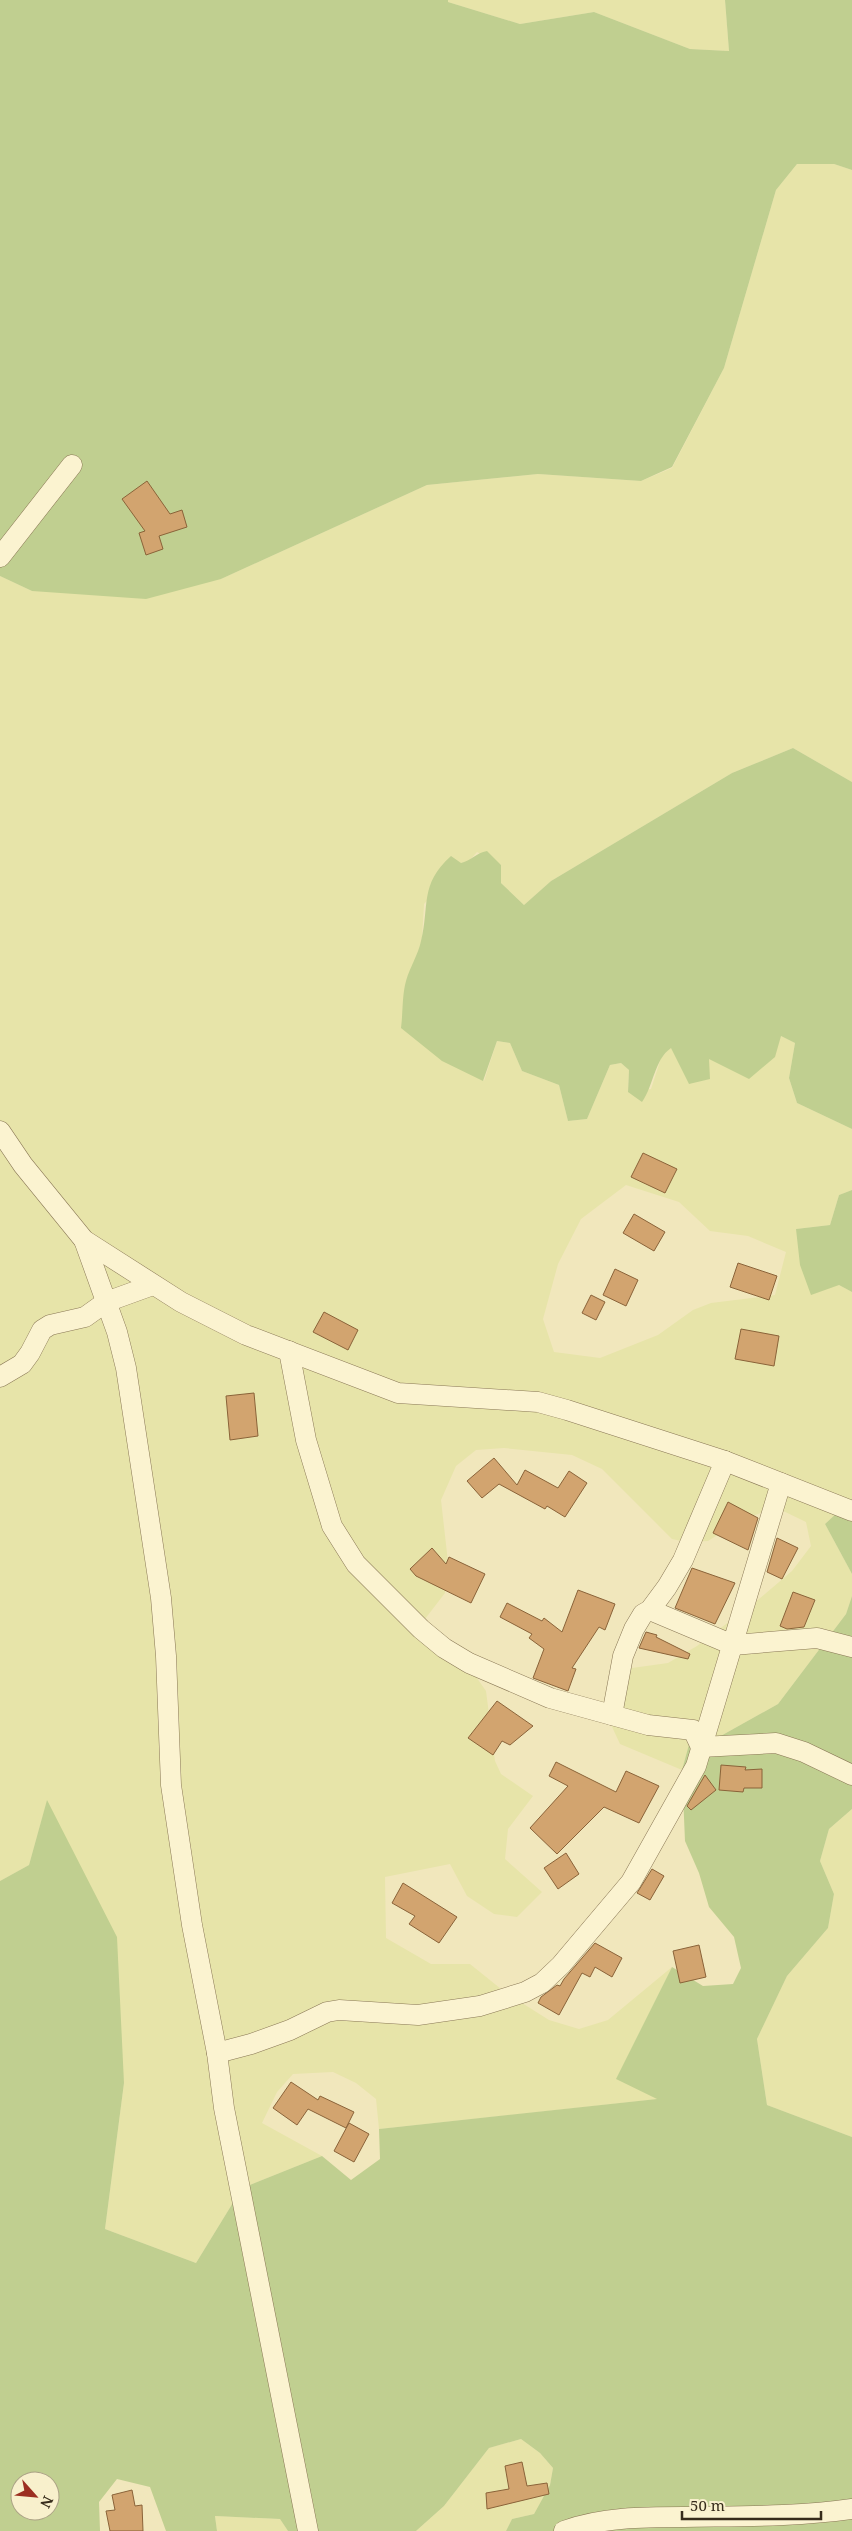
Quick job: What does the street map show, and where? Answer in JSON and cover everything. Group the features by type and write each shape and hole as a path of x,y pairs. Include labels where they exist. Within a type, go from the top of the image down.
{"street":[{"path":"0,557 72,465"},
{"path":"0,1131 24,1165 84,1240 152,1285 246,1335 398,1393 538,1402 631,1429 725,1461 852,1511"},
{"path":"84,1240 117,1332 126,1368 152,1537 166,1656 171,1785 192,1925 218,2053 224,2108 308,2531"},
{"path":"0,1377 22,1364 42,1330 50,1326 85,1317 106,1302 152,1285"},
{"path":"289,1351 306,1440 332,1526 356,1564 421,1629 444,1648 469,1663 550,1698 655,1726 694,1730 701,1747"},
{"path":"612,1715 623,1656 638,1621 643,1614 650,1610 683,1560 725,1461"},
{"path":"218,2053 290,2030 327,2012 339,2010 418,2015 480,2006 525,1992 542,1983 561,1965 631,1882 696,1766 781,1483"},
{"path":"650,1610 733,1645 817,1638 852,1647"},
{"path":"701,1747 776,1743 804,1752 852,1775"},
{"path":"564,2531 583,2524 644,2518 812,2514 852,2509"}],"shaded area":[{"path":"448,0 725,0 729,51 690,49 594,12 520,24 448,2"},
{"path":"797,164 834,164 852,170 852,782 793,748 732,773 551,881 524,905 501,883 501,865 477,852 469,861 461,863 424,904 422,938 418,956 406,982 484,1081 497,1041 510,1043 522,1071 559,1085 568,1121 587,1119 610,1065 621,1063 629,1070 628,1092 651,1089 661,1058 671,1047 708,1059 781,1036 795,1043 789,1078 797,1103 852,1129 852,1190 839,1195 830,1225 796,1229 839,1285 852,1292 852,1499 825,1524 852,1574 852,1596 846,1614 778,1704 701,1747 693,1731 682,1770 620,1744 607,1716 609,1683 632,1668 668,1663 697,1646 759,1599 792,1571 811,1546 806,1522 775,1507 738,1522 708,1541 686,1542 672,1539 602,1469 572,1455 504,1448 476,1450 456,1466 441,1500 448,1562 445,1593 425,1619 436,1643 472,1671 486,1691 495,1761 501,1774 533,1796 508,1829 505,1859 542,1892 517,1917 494,1914 467,1896 450,1864 385,1877 386,1938 431,1964 470,1964 506,1993 549,2020 579,2029 608,2020 672,1967 617,2078 658,2099 379,2129 376,2099 356,2083 333,2072 293,2074 277,2092 262,2123 322,2156 242,2188 196,2263 105,2229 124,2083 47,1801 29,1865 0,1881 0,576 32,591 221,579 427,485 538,474 641,481 672,468 724,368 776,190","holes":["626,1185 679,1202 710,1231 748,1236 786,1252 775,1295 711,1303 693,1310 658,1335 600,1358 554,1352 543,1319 558,1264 581,1219"]},
{"path":"852,1809 852,2137 767,2105 757,2039 787,1976 828,1928 834,1894 820,1861 829,1829"},
{"path":"521,2439 540,2453 553,2468 550,2485 534,2514 512,2519 506,2531 416,2531 444,2506 489,2448"},
{"path":"215,2516 280,2519 288,2531 217,2531"}],"green space":[{"path":"0,0 448,0 448,2 520,24 594,12 690,49 729,51 725,0 852,0 852,170 834,164 797,164 776,190 724,368 672,467 641,481 538,474 427,485 221,579 146,599 32,591 0,576"},
{"path":"793,748 852,782 852,1129 797,1103 789,1078 795,1043 781,1036 775,1057 749,1079 709,1059 710,1079 689,1084 671,1048 661,1059 642,1102 628,1092 629,1070 621,1063 610,1065 587,1119 568,1121 559,1085 522,1071 510,1043 497,1041 483,1081 442,1061 401,1028 405,986 421,941 427,896 434,876 451,856 461,863 487,851 501,865 501,883 524,905 551,881 732,773"},
{"path":"852,1190 852,1292 839,1285 811,1295 800,1265 796,1229 830,1225 839,1195"},
{"path":"852,1499 852,1574 825,1524"},
{"path":"852,1596 852,1809 829,1829 820,1861 834,1894 828,1928 787,1976 757,2039 767,2105 852,2137 852,2531 506,2531 512,2519 534,2514 550,2485 553,2468 540,2453 521,2439 489,2448 444,2506 416,2531 288,2531 280,2519 215,2516 217,2531 166,2531 150,2487 117,2479 99,2502 100,2531 0,2531 0,1881 29,1865 47,1800 117,1937 124,2083 105,2229 196,2263 242,2188 322,2156 351,2180 380,2159 379,2129 657,2099 616,2079 672,1967 703,1986 733,1984 741,1968 734,1937 709,1907 699,1873 685,1841 682,1770 693,1730 701,1747 778,1704 846,1614"}],"building":[{"path":"147,481 170,514 182,510 187,527 159,536 163,549 146,555 139,533 145,531 122,499"},
{"path":"643,1153 677,1169 665,1193 631,1177"},
{"path":"634,1214 665,1232 654,1251 623,1233"},
{"path":"738,1263 777,1276 769,1300 730,1287"},
{"path":"615,1269 638,1280 626,1306 603,1295"},
{"path":"591,1295 605,1302 596,1320 582,1313"},
{"path":"324,1312 358,1330 348,1350 313,1332"},
{"path":"741,1329 779,1336 774,1366 735,1359"},
{"path":"254,1393 258,1436 230,1440 226,1396"},
{"path":"494,1458 517,1485 525,1470 558,1488 569,1471 587,1483 565,1517 547,1506 545,1509 499,1484 482,1498 467,1481"},
{"path":"728,1502 758,1518 748,1550 713,1533"},
{"path":"777,1538 798,1548 782,1579 767,1572"},
{"path":"432,1548 446,1564 449,1557 485,1574 471,1603 416,1576 410,1569"},
{"path":"692,1568 735,1583 715,1624 675,1608"},
{"path":"578,1590 615,1604 605,1630 599,1627 572,1668 576,1669 568,1691 533,1678 544,1649 529,1638 532,1634 500,1617 507,1603 542,1621 544,1618 562,1632"},
{"path":"793,1592 815,1600 804,1627 787,1629 780,1626"},
{"path":"646,1632 657,1635 656,1637 690,1654 688,1659 639,1648"},
{"path":"497,1701 533,1726 510,1745 502,1741 493,1755 468,1738"},
{"path":"556,1762 616,1792 626,1771 659,1786 639,1823 604,1807 557,1854 530,1828 568,1786 549,1776"},
{"path":"721,1765 746,1767 745,1770 762,1769 762,1788 744,1788 743,1792 719,1790"},
{"path":"705,1775 716,1790 691,1810 687,1806"},
{"path":"566,1853 579,1874 558,1889 544,1868"},
{"path":"652,1869 664,1876 650,1900 637,1893"},
{"path":"403,1883 457,1917 439,1943 409,1924 415,1916 392,1903"},
{"path":"595,1943 622,1958 612,1977 595,1967 590,1977 582,1973 559,2015 538,2003 541,1997 557,1985 560,1986"},
{"path":"699,1945 706,1977 680,1983 673,1951"},
{"path":"291,2082 318,2100 320,2096 354,2112 346,2128 308,2109 297,2125 273,2108"},
{"path":"349,2123 369,2134 354,2162 334,2151"},
{"path":"522,2462 527,2486 547,2483 549,2494 487,2509 486,2493 509,2489 505,2466"},
{"path":"132,2490 135,2506 142,2505 143,2531 110,2531 106,2511 115,2510 112,2495"}]}
